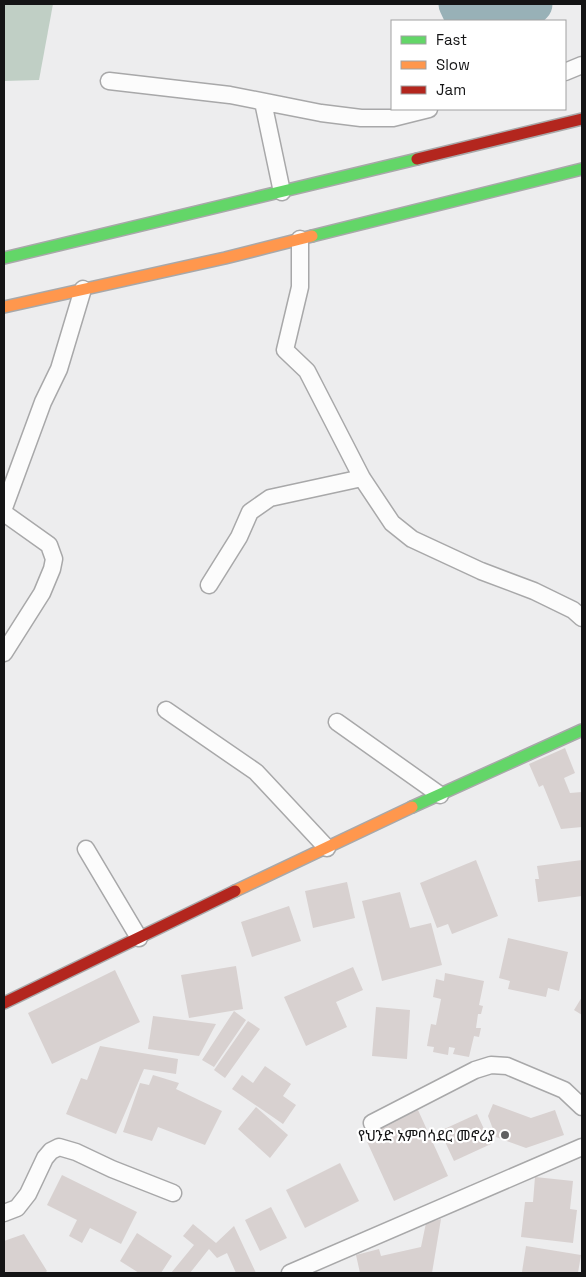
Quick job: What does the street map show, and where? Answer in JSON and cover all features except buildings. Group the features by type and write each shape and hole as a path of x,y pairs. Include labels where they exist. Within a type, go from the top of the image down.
{"main road":[{"path":"4,258 582,118"},
{"path":"4,307 225,258 582,169"},
{"path":"4,1003 327,848 582,730"}],"street":[{"path":"566,72 582,66"},
{"path":"109,81 230,95 321,113 361,118 393,118 425,110"},
{"path":"263,102 282,192"},
{"path":"300,239 300,287 285,350 307,372 362,478 392,523 412,540 534,592 573,610 582,618"},
{"path":"4,508 43,402 59,369 83,289"},
{"path":"209,585 239,536 250,512 270,498 362,478"},
{"path":"4,513 49,546 54,559 42,593 4,653"},
{"path":"166,710 256,772 327,848"},
{"path":"336,722 440,795"},
{"path":"86,849 138,938"},
{"path":"372,1123 475,1070 491,1065 507,1066 564,1090 582,1107"},
{"path":"290,1273 582,1147"},
{"path":"4,1213 17,1208 28,1194 45,1158 51,1151 59,1148 76,1152 172,1193"}],"shaded area":[{"path":"4,4 53,4 39,80 4,81"}],"waterway":[{"path":"458,4 466,20"},
{"path":"489,20 526,11 533,4"}],"traffic: fast":[{"path":"4,258 417,159"},
{"path":"312,236 582,169"},
{"path":"412,807 582,730"}],"traffic: slow":[{"path":"4,307 225,258 312,236"},
{"path":"235,891 412,807"}],"traffic: jam":[{"path":"417,159 582,119"},
{"path":"4,1003 235,891"}],"place":[{"name":"የህንድ አምባሳደር መኖሪያ","path":"505,1135"}]}
